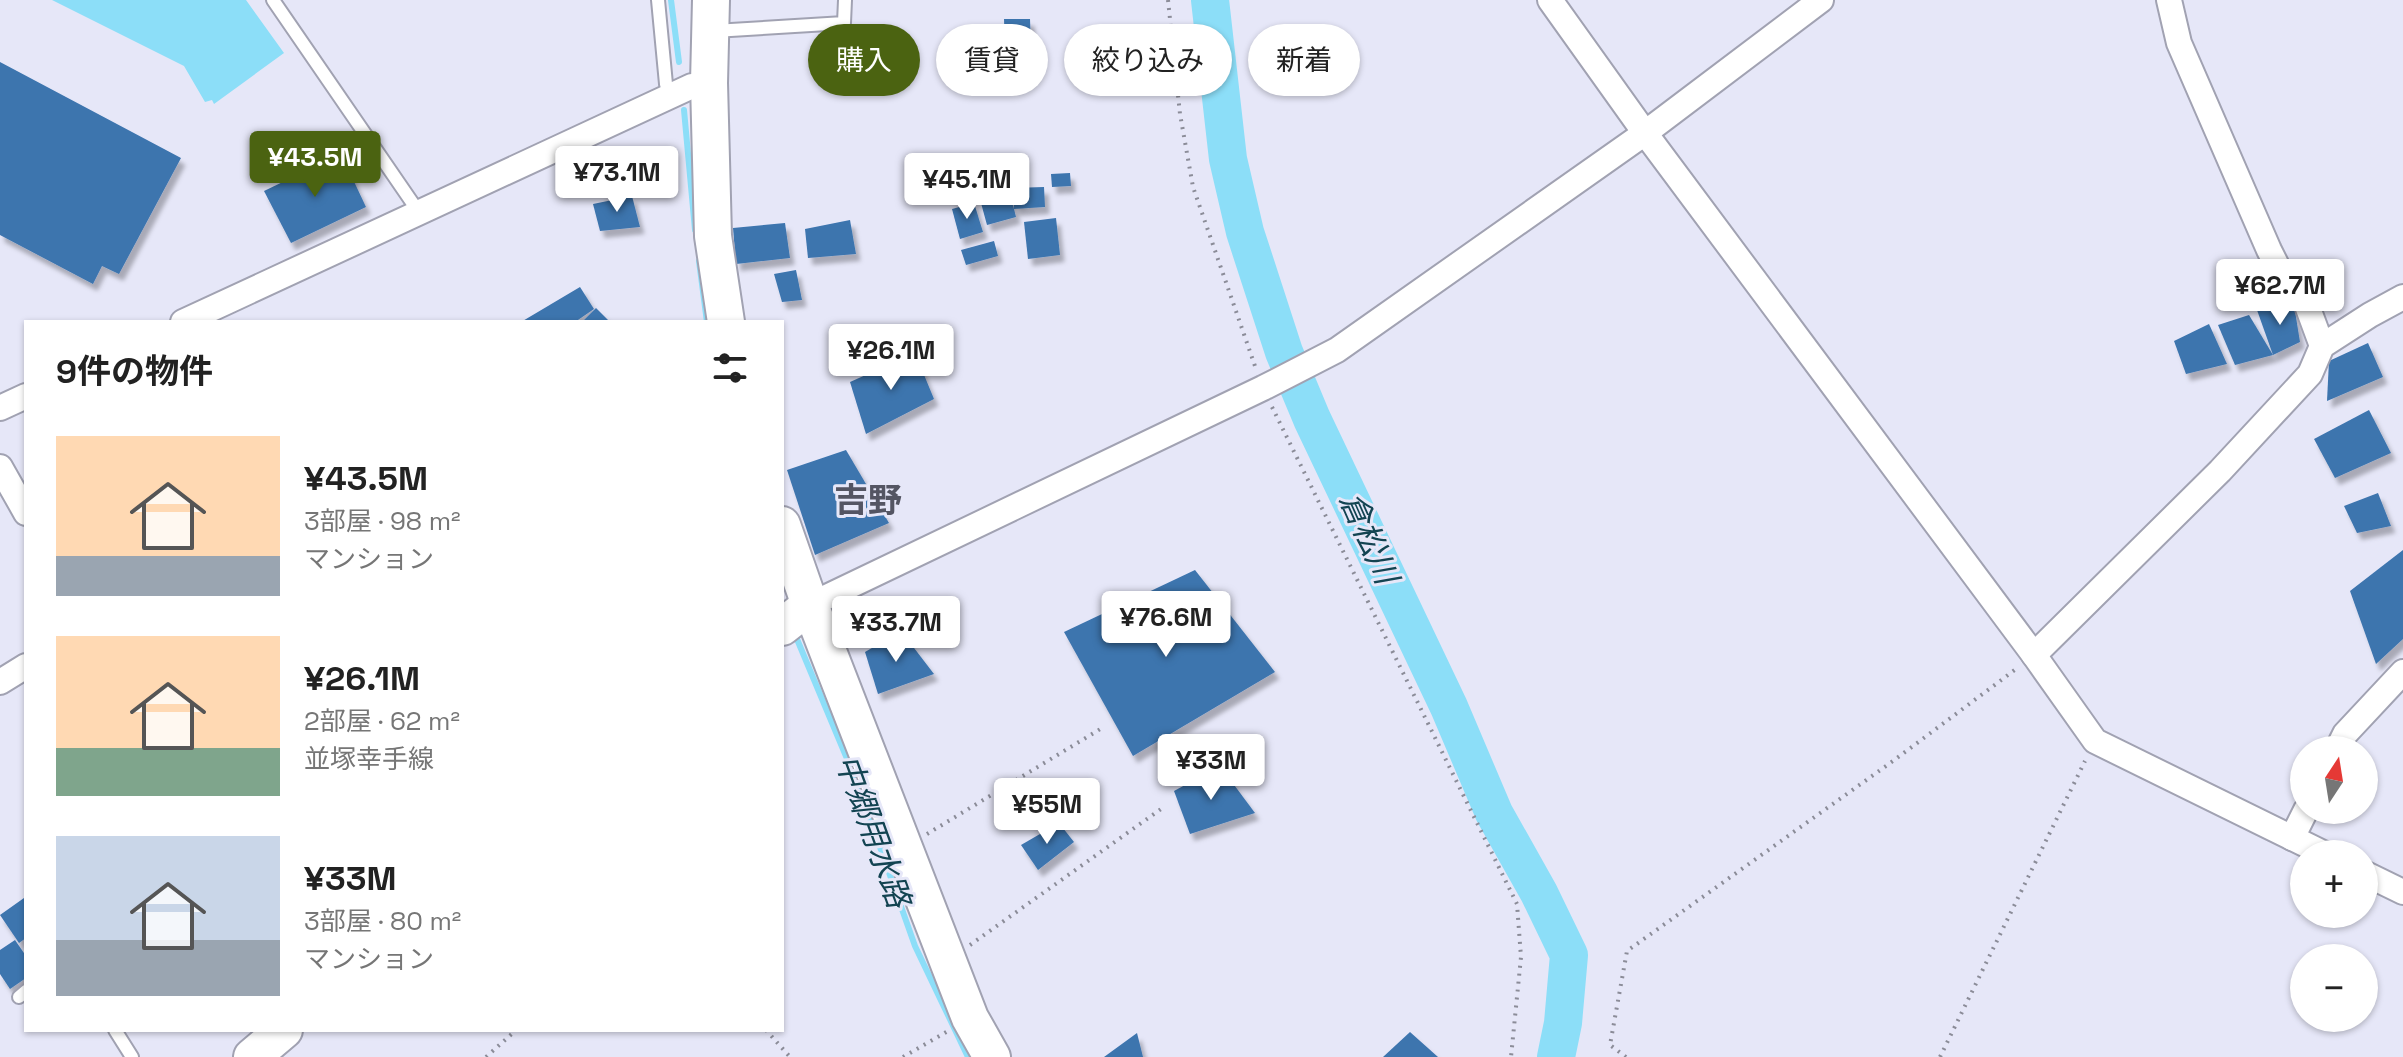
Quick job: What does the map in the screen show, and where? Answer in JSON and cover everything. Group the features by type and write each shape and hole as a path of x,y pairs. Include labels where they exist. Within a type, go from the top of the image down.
{"main road":[{"path":"711,16 709,83 713,236 726,320"},
{"path":"784,538 796,616 904,848 970,1018 992,1057"},
{"path":"252,1057 282,1032"}],"street":[{"path":"1550,0 2095,741 2296,840"},
{"path":"796,616 1337,350 1645,133 1821,0"},
{"path":"2169,0 2179,43 2269,250 2285,282 2305,300 2322,346"},
{"path":"187,320 692,86 709,83"},
{"path":"2034,655 2209,482 2280,407 2310,374 2322,346 2403,297"},
{"path":"0,408 24,397"},
{"path":"0,467 24,509"},
{"path":"0,682 24,667"},
{"path":"2344,736 2403,672"},
{"path":"2292,838 2299,824"},
{"path":"2378,880 2403,892"}],"lane":[{"path":"273,0 418,211"},
{"path":"658,0 666,84 670,96"},
{"path":"711,16 844,23 845,0"},
{"path":"116,1032 132,1057"}],"path":[{"path":"1168,0 1180,114 1193,187 1267,386 1517,904 1521,957 1511,1057"},
{"path":"1626,1057 1610,1045 1627,951 1893,761 2034,655"},
{"path":"904,848 1102,728"},
{"path":"1940,1057 2095,741"},
{"path":"948,960 1161,809"},
{"path":"903,1057 970,1018"},
{"path":"486,1057 514,1032"},
{"path":"768,1032 790,1057"}],"water":[{"path":"52,0 246,0 284,53 214,104 212,100 205,102 184,66"}],"building":[{"path":"1004,19 1030,19 1030,24 1004,24"},
{"path":"0,62 181,158 119,274 102,266 93,284 0,235"},
{"path":"341,154 366,207 291,243 264,191"},
{"path":"1070,173 1071,186 1052,187 1051,174"},
{"path":"1044,187 1045,207 1014,209 1013,188"},
{"path":"632,196 640,227 600,231 593,204"},
{"path":"1010,196 1016,217 987,225 981,203"},
{"path":"974,203 983,232 960,239 952,209"},
{"path":"1056,218 1060,255 1028,259 1024,222"},
{"path":"850,220 856,254 808,258 805,229"},
{"path":"785,223 790,258 736,264 733,228"},
{"path":"994,241 998,256 966,265 961,250"},
{"path":"796,270 802,300 782,302 774,274"},
{"path":"580,287 594,309 578,320 524,320"},
{"path":"2294,305 2300,342 2273,355 2257,310"},
{"path":"596,308 608,320 584,320"},
{"path":"2249,315 2273,355 2235,365 2218,325"},
{"path":"2209,324 2227,364 2186,374 2174,341"},
{"path":"2368,343 2383,377 2327,401 2329,361"},
{"path":"915,353 934,399 866,434 850,382"},
{"path":"2369,410 2391,453 2335,478 2314,439"},
{"path":"846,450 889,523 815,555 787,470"},
{"path":"2378,493 2391,526 2357,533 2344,506"},
{"path":"2403,550 2403,639 2376,664 2350,591"},
{"path":"1195,570 1275,672 1133,756 1064,632"},
{"path":"901,631 934,674 878,694 865,652"},
{"path":"1220,766 1255,813 1190,834 1174,791"},
{"path":"1059,823 1074,842 1038,870 1021,845"},
{"path":"24,898 24,939 19,943 0,915"},
{"path":"15,940 24,953 24,979 10,989 0,974 0,950"},
{"path":"1410,1032 1438,1057 1383,1057"},
{"path":"1137,1033 1143,1057 1104,1057"}],"waterway":[{"name":"中郷用水路","path":"671,0 679,62"},
{"name":"倉松川","path":"1210,0 1228,159 1245,232 1284,352 1312,419 1449,707 1494,813 1539,893 1569,955 1563,1023 1556,1057"},
{"name":"中郷用水路","path":"684,110 695,230"},
{"name":"中郷用水路","path":"699,261 707,320"},
{"name":"中郷用水路","path":"794,632 858,785 915,946 968,1057"}],"district":[{"name":"吉野","path":"868,500"}]}
